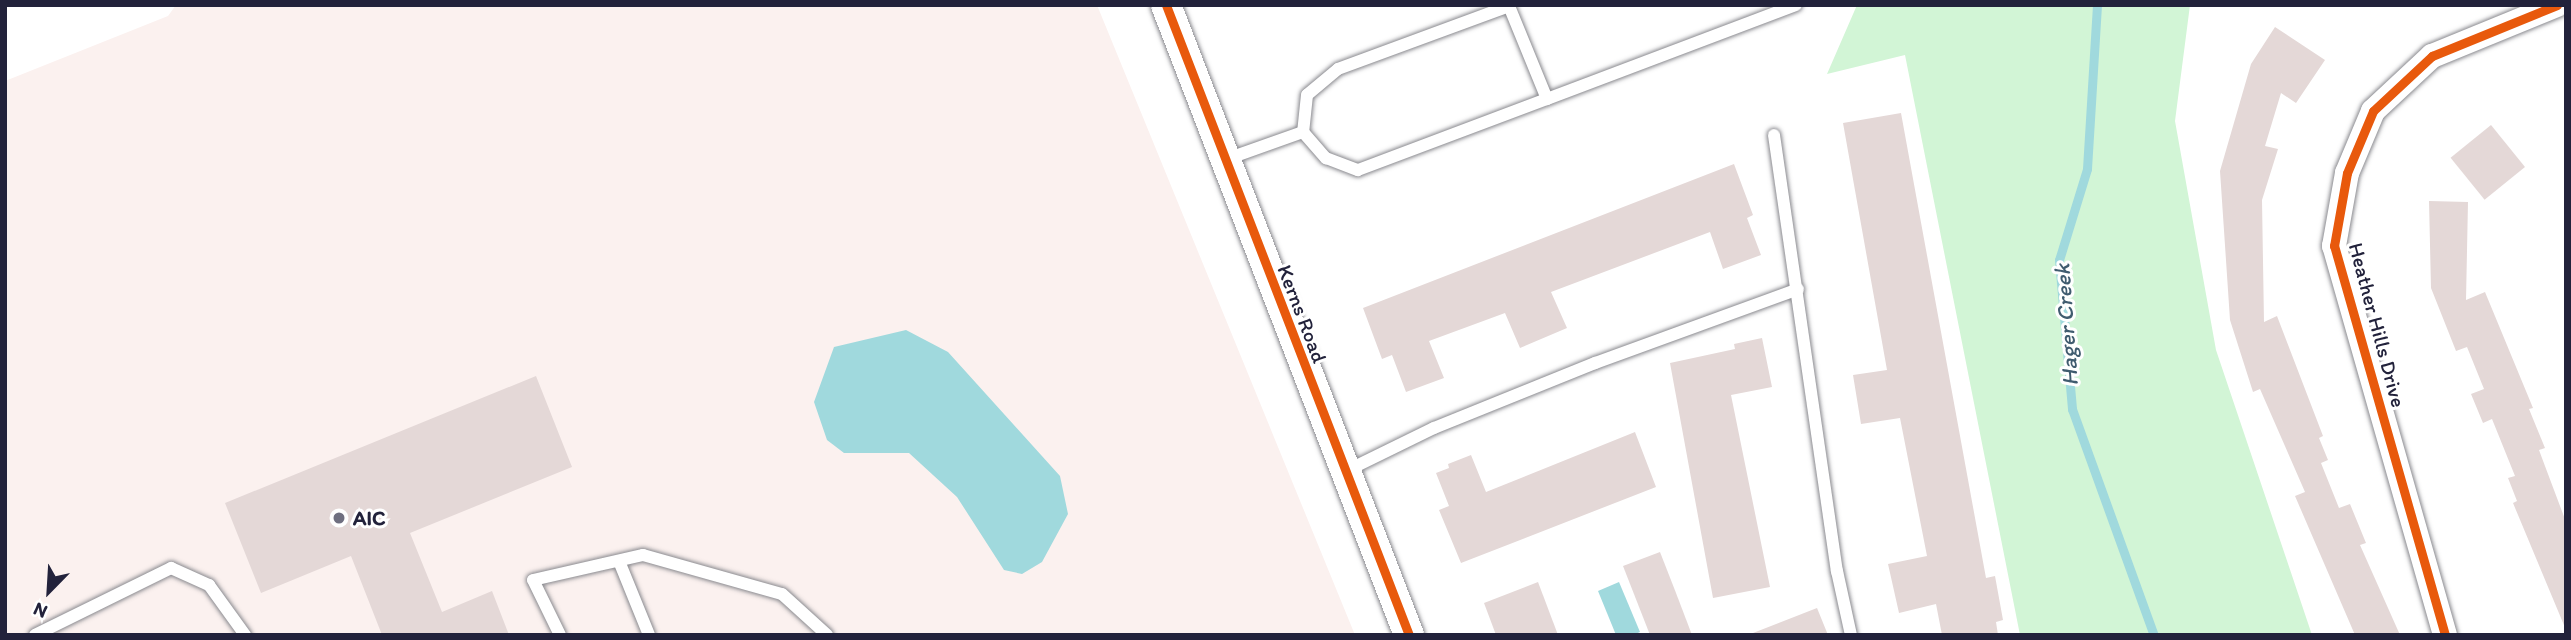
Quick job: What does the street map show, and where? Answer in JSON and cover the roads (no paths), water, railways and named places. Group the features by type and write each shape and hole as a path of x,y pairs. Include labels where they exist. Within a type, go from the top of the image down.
{"street":[{"name":"Kerns Road","path":"1166,5 1343,472 1409,635"},
{"name":"Heather Hills Drive","path":"2445,635 2334,246 2347,173 2373,111 2432,56 2557,5"}],"lane":[{"path":"1547,99 1509,6 1338,69 1307,94 1303,132 1325,158 1358,170 1547,99 1796,5"},
{"path":"1224,160 1303,132"},
{"path":"1774,135 1837,571 1851,635"},
{"path":"1343,472 1446,423 1798,289"},
{"path":"560,635 533,580 643,555 782,594 827,635"},
{"path":"619,561 649,635"},
{"path":"36,635 171,568 209,585 245,635"}],"water":[{"path":"906,330 948,352 1060,476 1068,514 1042,562 1022,574 1004,570 957,497 909,453 844,453 827,440 814,402 834,347"},
{"path":"1619,582 1640,632 1633,635 1616,635 1598,591"}],"waterway":[{"name":"Hager Creek","path":"2097,5 2087,169 2059,260 2072,409 2154,635"}],"place":[{"name":"AIC","path":"339,518"}]}
